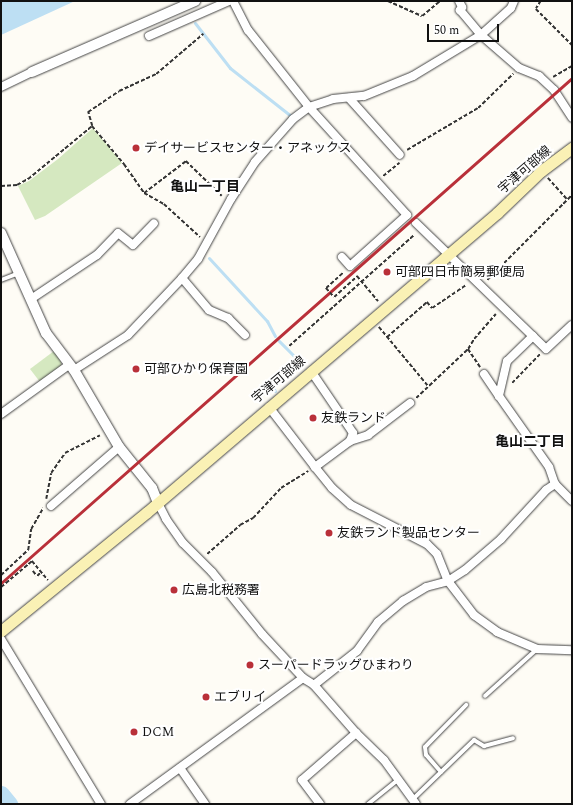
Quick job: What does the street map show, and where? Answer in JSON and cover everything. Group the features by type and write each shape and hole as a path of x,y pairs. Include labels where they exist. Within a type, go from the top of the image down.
{"main road":[{"name":"宇津可部線","path":"1,632 158,503 269,406 450,253 541,171 572,148"}],"street":[{"path":"1,87 195,1"},
{"path":"149,36 229,1"},
{"path":"234,1 248,30 309,107 407,215 350,266 342,257"},
{"path":"458,1 462,7 460,10 481,35 519,68 539,76 554,90 572,118"},
{"path":"1,414 72,368 128,335 182,278 208,243 229,202 260,156 293,119 309,107 333,99 364,96 413,76 481,35 512,8 514,1"},
{"path":"349,98 400,155"},
{"path":"31,299 97,255 118,233 133,245 154,223"},
{"path":"419,225 483,284 503,307 546,349 572,325"},
{"path":"1,233 46,333 72,368 119,448 148,482 166,519 262,634 303,678 314,685 356,733 384,760 414,802"},
{"path":"182,278 209,310 228,318 245,335"},
{"path":"499,396 507,361 533,336"},
{"path":"311,371 353,433 350,441"},
{"path":"484,374 549,467 555,484 572,501"},
{"path":"314,467 350,441 368,435 410,402"},
{"path":"269,406 314,467 332,488 351,505 427,544 437,554 448,581 474,615 497,632 537,649 572,650"},
{"path":"51,506 119,448"},
{"path":"314,685 357,651 378,622 403,601 426,587 448,581 465,570 501,539 527,508 546,490 555,484"},
{"path":"1,640 101,804"},
{"path":"130,804 303,678"},
{"path":"320,804 302,780 356,733"},
{"path":"180,768 205,804"}],"lane":[{"path":"1,280 20,273"},
{"path":"485,696 537,649"},
{"path":"441,772 426,755 425,747 466,705"},
{"path":"414,802 441,772 474,740 484,746 513,738"},
{"path":"368,804 398,780"}],"path":[{"path":"388,1 422,16 440,1"},
{"path":"541,1 536,9 572,45"},
{"path":"203,34 156,74 120,90 88,112 92,126 124,164 144,193 164,204 208,243"},
{"path":"554,90 550,79 572,66"},
{"path":"376,182 401,162 400,155 418,142 444,130 478,108 519,68"},
{"path":"1,186 17,185 28,179 92,126"},
{"path":"144,193 186,161 229,202"},
{"path":"541,171 567,199"},
{"path":"483,284 572,195"},
{"path":"289,346 361,283 419,225"},
{"path":"350,266 326,288 334,297 357,276 361,283 384,309"},
{"path":"387,337 427,302 432,308 464,286 474,276"},
{"path":"410,402 429,387 468,349 474,339 503,307"},
{"path":"372,320 429,387"},
{"path":"468,349 484,374"},
{"path":"499,396 546,349"},
{"path":"1,575 28,550 28,535 43,509 51,473 65,453 109,431"},
{"path":"198,558 208,554 240,525 253,518 281,488 314,467"},
{"path":"1,587 32,561 50,582"},
{"path":"33,571 37,576 41,572"}],"green space":[{"path":"93,128 122,163 45,216 35,220 18,186 29,181 58,159"},
{"path":"54,351 61,361 61,366 40,382 30,369"}],"water":[{"path":"1,1 75,1 1,35"}],"waterway":[{"path":"195,23 230,68 291,116"},
{"path":"209,258 267,321 275,336"},
{"path":"275,391 271,384 298,360 279,341"},
{"path":"1,794 9,804"}],"railway":[{"path":"1,583 572,78"}],"place":[{"name":"デイサービスセンター・アネックス","path":"136,148"},
{"name":"可部四日市簡易郵便局","path":"387,272"},
{"name":"可部ひかり保育園","path":"136,369"},
{"name":"友鉄ランド","path":"313,418"},
{"name":"友鉄ランド製品センター","path":"329,533"},
{"name":"広島北税務署","path":"174,590"},
{"name":"スーパードラッグひまわり","path":"250,665"},
{"name":"エブリイ","path":"206,697"},
{"name":"DCM","path":"134,732"}],"district":[{"name":"亀山一丁目","path":"205,187"},
{"name":"亀山二丁目","path":"530,442"}]}
